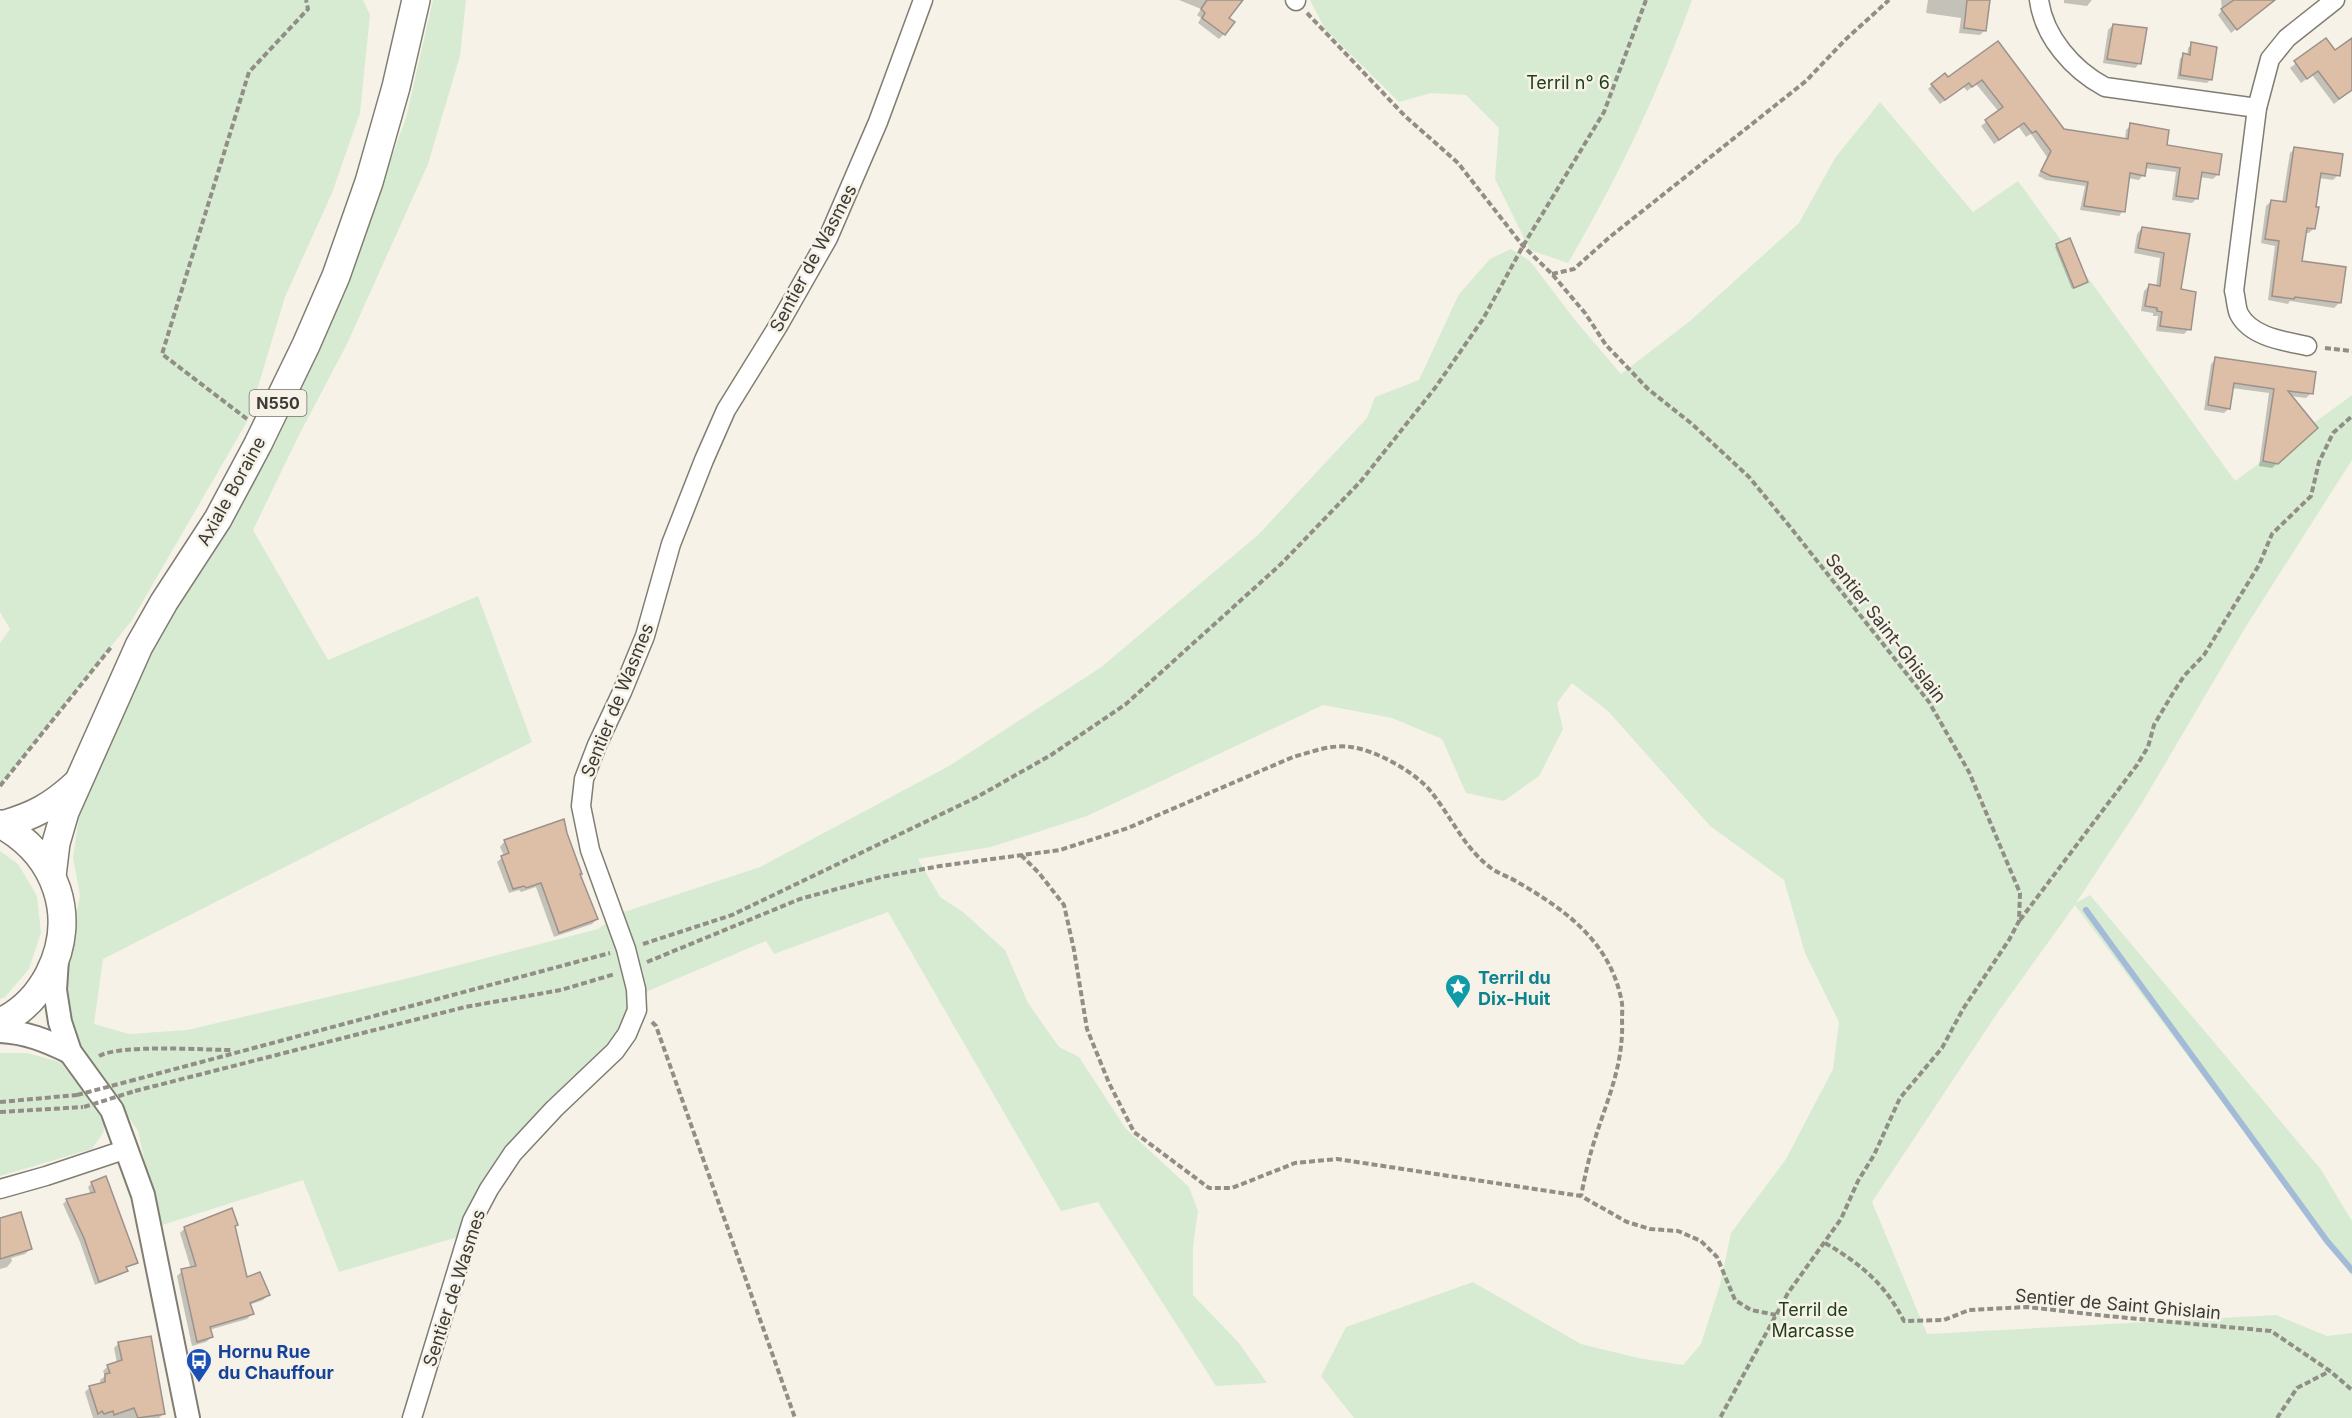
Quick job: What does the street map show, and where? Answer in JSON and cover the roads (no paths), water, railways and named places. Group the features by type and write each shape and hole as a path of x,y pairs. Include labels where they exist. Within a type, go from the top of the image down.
{"main road":[{"name":"Axiale Boraine","path":"1,824 31,816 57,802 79,781 139,646 164,602 218,519 258,444 306,345 336,276 369,182 396,87 416,0"},
{"path":"52,876 56,843 65,812 79,781"},
{"name":"Axiale Boraine","path":"0,1022 14,1016 40,990 57,957 63,931 61,904 52,876 39,856 22,838 1,824"}],"street":[{"name":"Sentier de Wasmes","path":"412,1418 472,1221 489,1189 513,1153 615,1051 627,1034 638,1010 636,989 626,949 590,850 580,806 584,779 645,636 671,544 704,460 726,410 778,326 833,228 878,122 922,0"},
{"path":"2039,0 2040,11 2048,28 2066,57 2086,77 2105,87 2257,108"},
{"path":"2307,346 2255,331 2239,314 2234,291 2257,108 2270,59 2287,38 2335,0"},
{"path":"57,957 55,990 60,1022 70,1052 112,1110 143,1195 188,1418"},
{"path":"0,1031 12,1031 42,1038 70,1052"},
{"path":"0,1189 127,1149"}],"waterway":[{"path":"2086,910 2327,1241 2352,1270"}],"place":[{"name":"Terril du Dix-Huit","path":"1458,1010"},
{"name":"Hornu Rue du Chauffour","path":"199,1384"}],"park label":[{"name":"Terril n° 6","path":"1568,82"},
{"name":"Terril de Marcasse","path":"1813,1319"}]}
